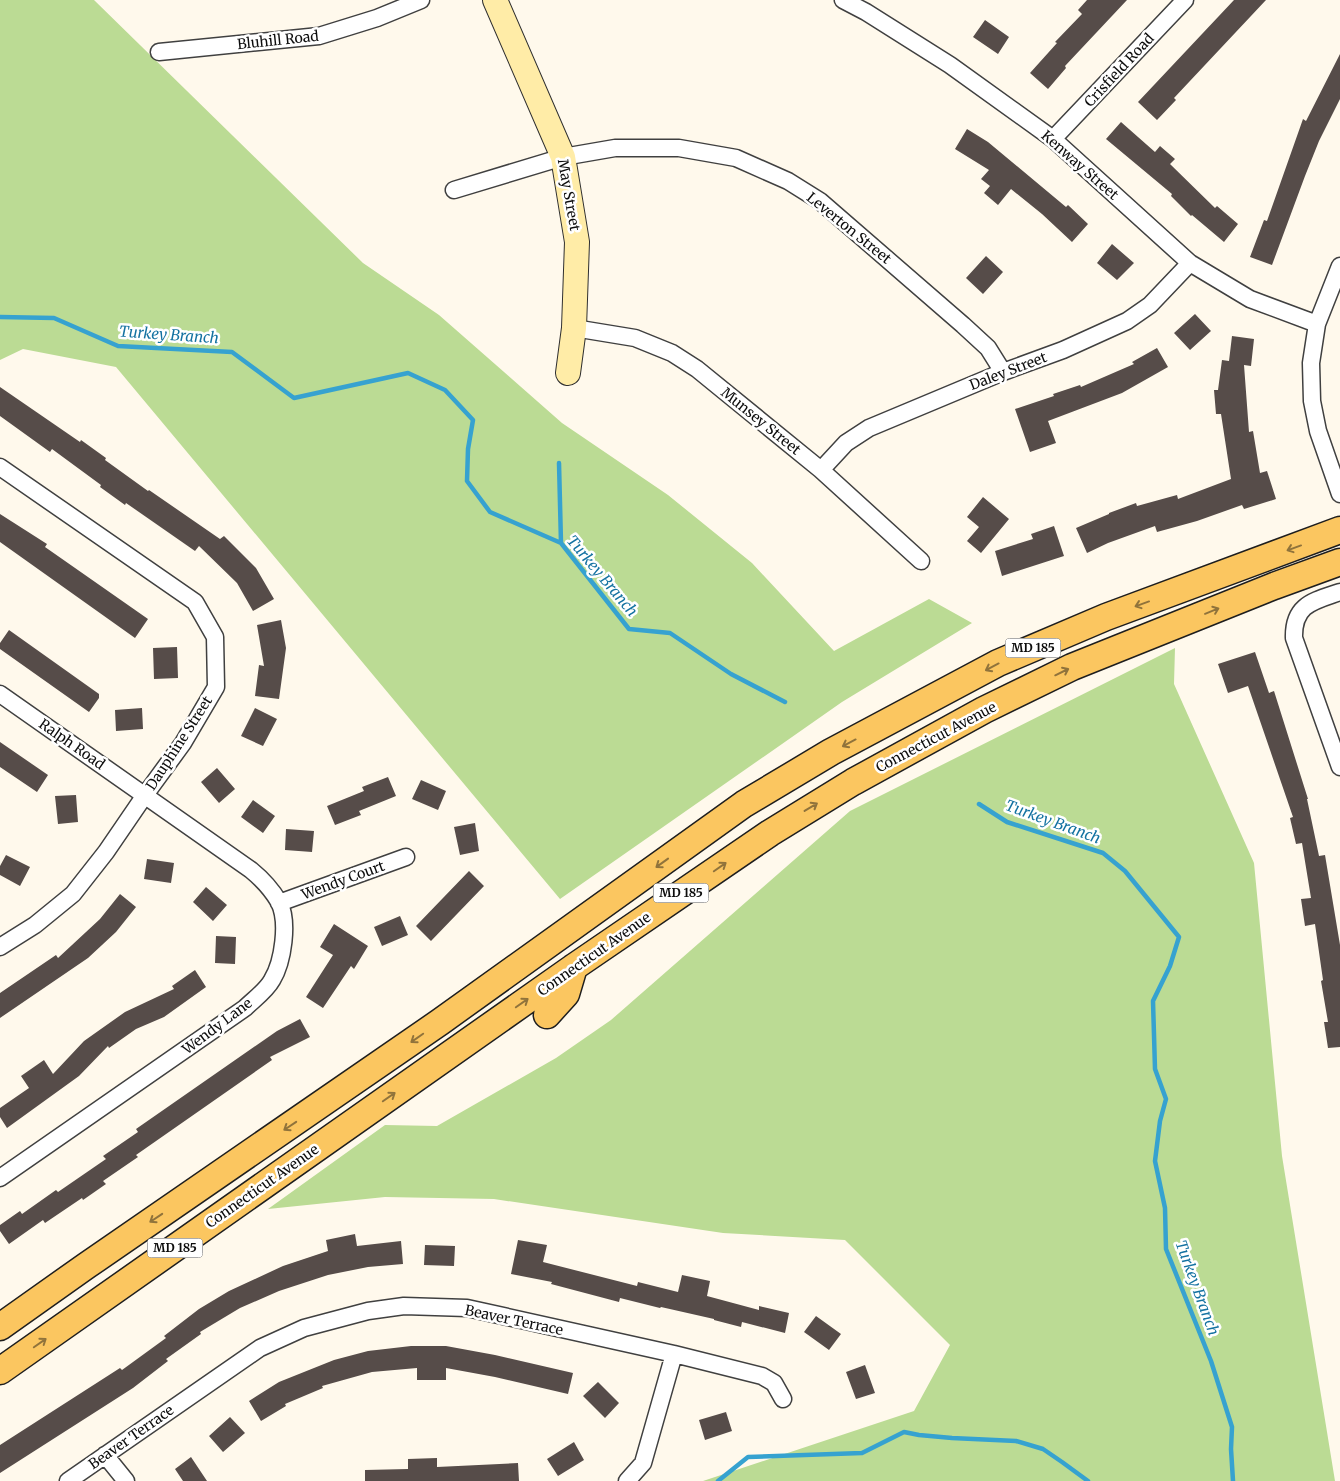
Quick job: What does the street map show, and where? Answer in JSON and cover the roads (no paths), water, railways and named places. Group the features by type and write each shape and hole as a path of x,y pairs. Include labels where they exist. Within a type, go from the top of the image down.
{"main road":[{"name":"MD 185","path":"0,1327 440,1022 744,804 831,752 998,664 1106,617 1340,530"},
{"name":"Connecticut Avenue","path":"0,1371 770,832 852,782 984,710 1072,667 1274,586 1340,562"},
{"path":"547,1015 566,994 584,961"},
{"path":"440,1022 458,1049"}],"street":[{"name":"Bluhill Road","path":"159,52 320,36 377,18 421,0"},
{"name":"May Street","path":"495,0 563,157 577,242 574,328 568,373"},
{"name":"Kenway Street","path":"843,0 871,6 1053,139 1190,263 1250,299 1296,318 1317,324"},
{"name":"Crisfield Road","path":"1053,139 1185,0"},
{"name":"Leverton Street","path":"454,190 563,157 615,148 679,148 736,158 788,181 820,201 988,348 1003,372"},
{"name":"Daley Street","path":"821,470 846,443 869,428 1003,372 1063,350 1127,321 1150,305 1190,263"},
{"path":"1340,266 1317,324 1311,363 1312,401 1318,431 1340,494"},
{"name":"Munsey Street","path":"574,328 635,338 672,352 697,369 821,470 921,561"},
{"name":"Dauphine Street","path":"0,467 194,602 215,637 216,687 182,743 106,852 73,894 35,925 0,946"},
{"path":"1340,592 1308,604 1298,616 1293,630 1294,638 1340,767"},
{"name":"Ralph Road","path":"0,694 144,795"},
{"name":"Wendy Lane","path":"0,1178 245,1008 272,981 281,958 285,930 279,903 262,878 144,795"},
{"name":"Wendy Court","path":"279,903 406,857"},
{"name":"Beaver Terrace","path":"68,1481 260,1348 304,1328 368,1311 404,1306 467,1308 674,1354 762,1376 774,1383 784,1400"},
{"path":"627,1481 643,1463 674,1354"},
{"path":"105,1455 126,1481"}],"waterway":[{"name":"Turkey Branch","path":"0,317 54,318 118,346 232,352 294,398 408,373 445,390 473,420 468,449 467,481 490,512 561,543 629,629 670,633 731,674 785,702"},
{"path":"559,463 561,543"},
{"name":"Turkey Branch","path":"979,804 1007,822 1103,853 1125,871 1179,937 1170,966 1153,1001 1155,1069 1166,1099 1160,1121 1155,1161 1165,1208 1166,1249 1211,1361 1232,1427 1233,1481"},
{"path":"718,1481 748,1457 862,1453 904,1432 952,1438 1016,1441 1043,1449 1088,1481"}]}
